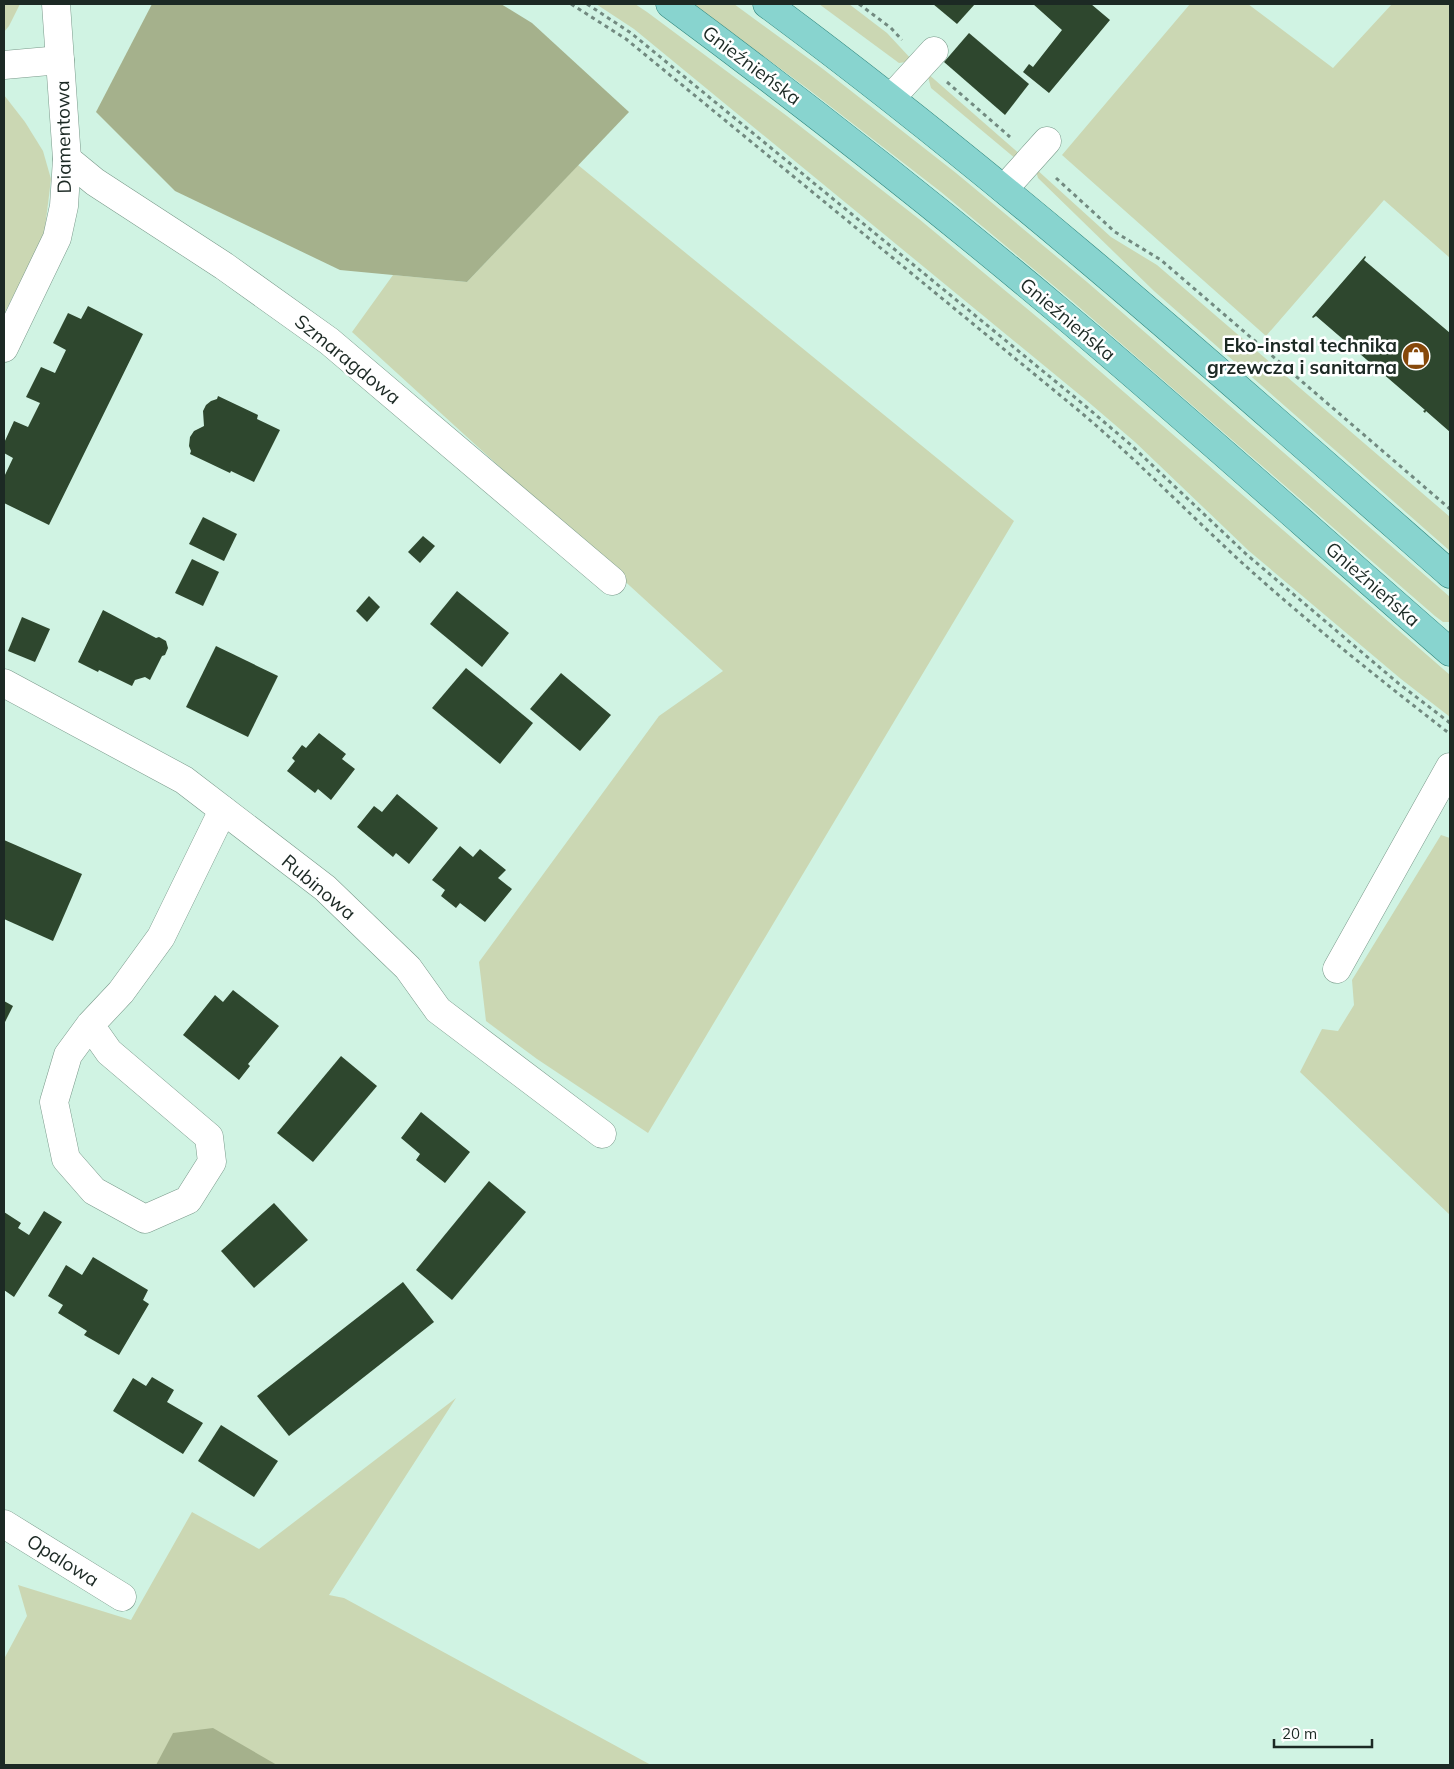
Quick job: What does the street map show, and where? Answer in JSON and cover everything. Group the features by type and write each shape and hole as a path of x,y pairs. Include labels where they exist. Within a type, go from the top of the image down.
{"main road":[{"name":"Gnieźnieńska","path":"670,4 837,130 991,255 1183,417 1450,652"},
{"path":"767,4 891,98 1004,189 1143,306 1450,574"}],"street":[{"name":"Diamentowa","path":"4,348 56,238 64,206 67,159 56,4"},
{"path":"891,98 929,56"},
{"path":"4,65 60,60"},
{"path":"1004,189 1040,149"},
{"name":"Szmaragdowa","path":"67,159 95,182 224,266 330,341 612,581"},
{"name":"Rubinowa","path":"4,683 184,780 325,888 408,968 438,1010 602,1134"},
{"path":"1337,969 1449,774"},
{"path":"90,1025 109,1052 209,1137 212,1162 188,1200 145,1219 94,1191 66,1159 54,1102 68,1055 90,1025 121,992 161,937 222,810"},
{"name":"Opalowa","path":"4,1524 122,1597"}],"path":[{"path":"570,4 626,40 1078,410 1240,560 1392,689 1450,734"},
{"path":"587,4 622,25 1083,404 1131,446 1246,554 1398,683 1450,723"},
{"path":"859,4 929,56 1040,149 1115,232 1161,260 1450,509"}],"green space":[{"path":"4,4 20,4 4,32"},
{"path":"152,4 501,4 532,23 629,112 467,282 340,270 175,191 96,112"},
{"path":"596,4 635,4 647,12 787,116 919,219 1049,327 1450,675 1450,717 1401,679 1249,551 1135,442 1086,400 634,29"},
{"path":"693,4 734,4 823,69 956,173 1087,282 1450,597 1450,622 1443,622 1435,616 1072,301 941,192 808,89"},
{"path":"819,4 849,4 887,33 913,61 899,63"},
{"path":"1190,4 1248,4 1333,68 1392,4 1450,4 1450,258 1384,200 1266,336 1062,155"},
{"path":"927,73 1022,156 1016,159 931,88"},
{"path":"4,95 25,122 43,151 51,179 44,236 4,314"},
{"path":"578,165 1014,521 648,1133 537,1059 486,1021 479,962 659,716 723,671 352,332 393,275 467,282"},
{"path":"1035,168 1111,237 1157,265 1450,517 1450,551 1154,291 1038,178"},
{"path":"1441,835 1450,838 1450,1215 1300,1072 1322,1029 1338,1031 1354,1005 1352,980"},
{"path":"456,1398 329,1595 344,1598 651,1765 4,1765 4,1659 27,1616 18,1585 131,1620 192,1512 259,1549"},
{"path":"213,1728 277,1765 156,1765 173,1733"}],"building":[{"path":"933,4 975,4 957,24"},
{"path":"1033,4 1091,4 1110,20 1049,93 1023,72 1029,64 1033,67 1062,30"},
{"path":"969,33 1029,84 1005,115 944,62"},
{"path":"1365,256 1364,260 1450,333 1450,432 1426,411 1425,413 1423,411 1425,410 1316,316 1312,317"},
{"path":"88,306 143,334 49,525 4,503 4,477 13,458 4,453 4,443 14,421 28,427 40,403 26,397 41,367 55,373 66,350 53,343 68,313 81,319"},
{"path":"218,396 258,415 257,419 280,430 254,482 190,454 190,437 194,431 204,426 203,411 206,405 217,399"},
{"path":"203,517 237,534 224,561 189,544"},
{"path":"423,536 435,546 420,563 408,552"},
{"path":"192,559 219,572 203,606 175,593"},
{"path":"457,591 509,633 482,667 430,624"},
{"path":"369,596 380,607 367,622 356,611"},
{"path":"103,610 156,638 159,637 166,641 168,648 150,680 145,677 135,680 132,686 78,662"},
{"path":"22,617 50,629 35,662 8,651"},
{"path":"216,646 278,676 248,737 186,707"},
{"path":"466,668 533,723 500,764 432,708"},
{"path":"561,673 611,715 580,751 530,709"},
{"path":"319,733 346,754 342,759 355,769 331,800 318,789 315,793 287,771 295,761 292,758 302,745 306,748"},
{"path":"397,794 438,828 409,864 396,853 393,857 357,827 374,806 382,812"},
{"path":"4,840 82,874 53,941 4,919"},
{"path":"460,846 473,857 480,849 506,870 498,878 512,889 485,922 460,903 456,908 441,896 445,890 432,880"},
{"path":"233,990 279,1026 248,1064 250,1066 239,1080 183,1035 215,995 223,1002"},
{"path":"4,1001 13,1006 4,1024"},
{"path":"341,1056 377,1086 313,1162 277,1133"},
{"path":"421,1112 470,1152 445,1183 416,1160 420,1154 401,1138"},
{"path":"489,1181 526,1212 452,1300 416,1270"},
{"path":"274,1203 308,1240 254,1288 221,1251"},
{"path":"44,1211 62,1222 14,1297 4,1290 4,1212 21,1223 18,1228 29,1235"},
{"path":"93,1257 148,1290 143,1300 149,1304 119,1355 84,1335 87,1331 58,1313 63,1305 48,1296 66,1265 82,1275"},
{"path":"403,1282 434,1322 289,1436 257,1396"},
{"path":"152,1377 174,1390 167,1402 203,1423 183,1454 113,1411 133,1378 146,1386"},
{"path":"221,1425 278,1461 254,1497 198,1461"}],"place":[{"name":"Eko-instal technika grzewcza i sanitarna","path":"1416,356"}]}
